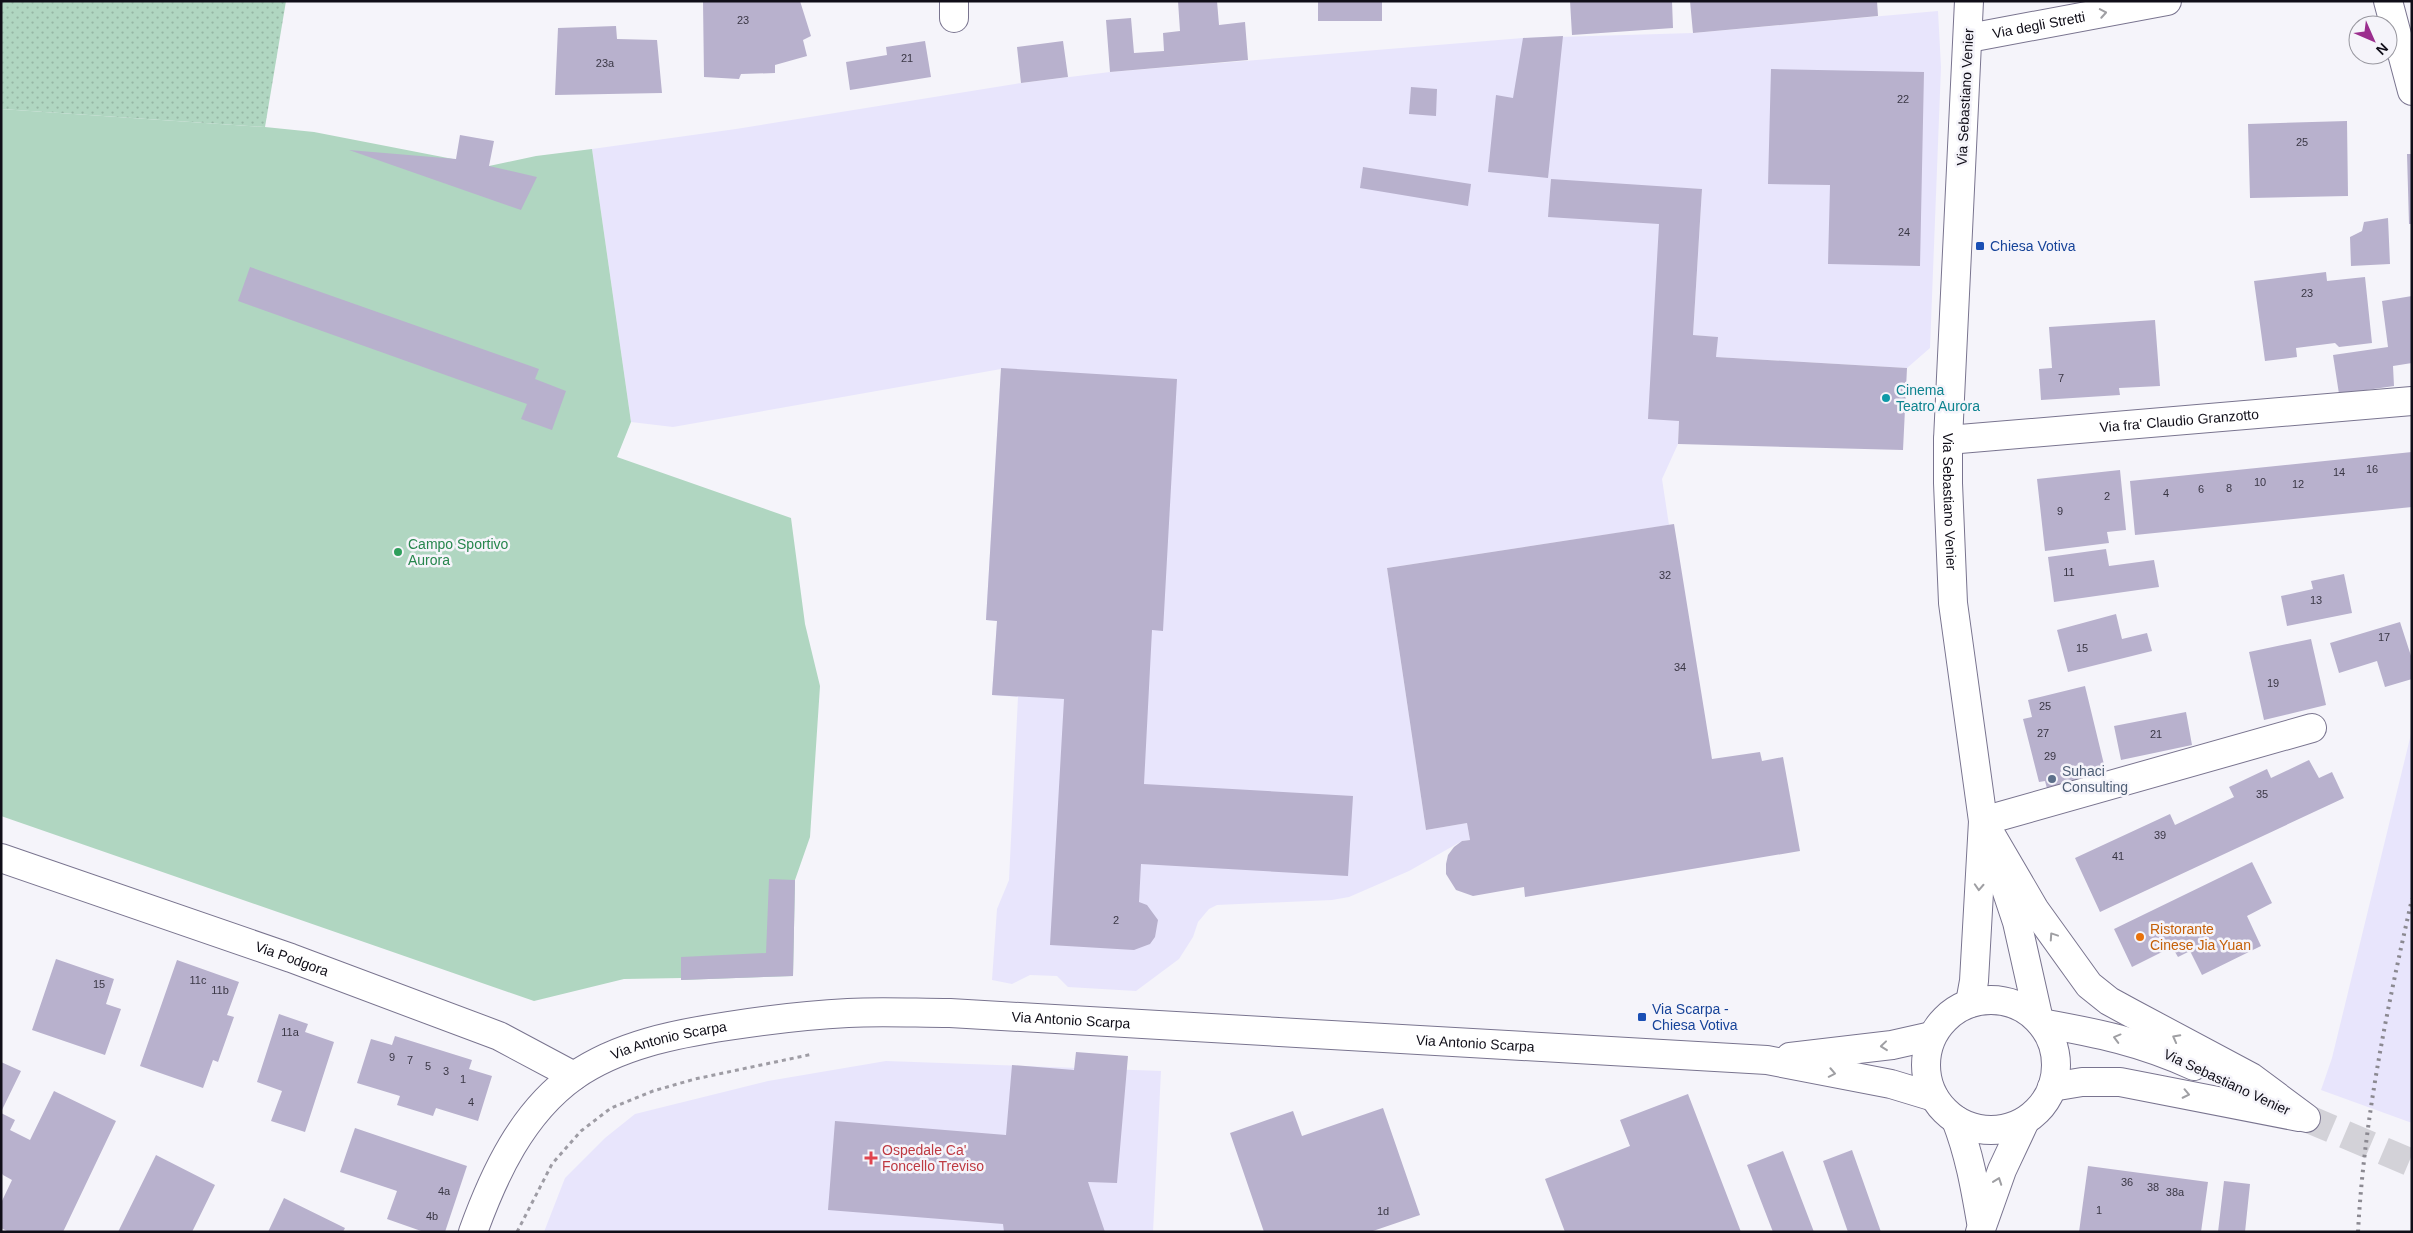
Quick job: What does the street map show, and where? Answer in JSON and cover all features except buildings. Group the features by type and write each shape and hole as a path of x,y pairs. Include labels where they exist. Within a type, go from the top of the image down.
{"street":[{"name":"Via Sebastiano Venier","path":"1969,1 1969,38 1948,440 1949,526 1953,603 1983,821 2017,922 2040,1022"},
{"name":"Via degli Stretti","path":"1969,38 2167,1"},
{"path":"2388,1 2412,91"},
{"name":"Via fra' Claudio Granzotto","path":"1948,440 2412,401"},
{"path":"2306,1118 2251,1077 2137,1017 2109,1001 2089,985 2035,910 1983,821 2312,728"},
{"name":"Via Sebastiano Venier","path":"1970,1003 1974,981 1983,821"},
{"name":"Via Podgora","path":"1,858 291,958 499,1036 574,1076"},
{"name":"Via Sebastiano Venier","path":"1992,999 2011,1002 2027,1010 2040,1022 2051,1039 2056,1057 2056,1076 2039,1109 2025,1121 2004,1129 1983,1130 1962,1124 1944,1111 1931,1093 1925,1073 1926,1054 1932,1036 1942,1021 1956,1008 1992,999"},
{"name":"Via Antonio Scarpa","path":"473,1232 488,1190 518,1136 542,1106 574,1076 626,1050 671,1036 754,1022 850,1013 950,1013 1767,1060 1891,1084 1934,1098"},
{"name":"Via Sebastiano Venier","path":"2040,1022 2101,1034 2157,1050 2306,1118"},
{"name":"Via Antonio Scarpa","path":"1767,1060 1892,1045 1932,1036"},
{"name":"Via Sebastiano Venier","path":"2052,1087 2082,1082 2120,1082 2306,1118"},
{"path":"1956,1120 1966,1146 1974,1177 1981,1229"},
{"path":"1981,1229 2002,1170 2025,1121"}],"path":[{"path":"518,1232 552,1164 581,1131 611,1108 653,1091 694,1079 820,1053"}],"shaded area":[{"path":"1938,11 1941,67 1930,348 1907,368 1716,357 1717,337 1693,335 1702,189 1662,187 1679,421 1678,444 1662,479 1669,525 1387,568 1426,830 1467,823 1470,840 1462,841 1409,871 1349,897 1332,900 1217,905 1209,909 1198,922 1193,937 1179,959 1136,991 1068,987 1057,976 1030,975 1012,984 992,980 997,909 1009,880 1018,697 992,695 997,621 986,620 1001,369 673,427 631,422 592,149 736,129 1021,83 1110,72 1523,38 1693,33"},
{"path":"2412,730 2412,1123 2321,1090 2332,1058"},
{"name":"Ospedale Ca' Foncello Treviso","path":"886,1061 1161,1071 1153,1232 544,1232 565,1178 605,1138 635,1114 768,1081"}],"green space":[{"path":"1,1 286,1 265,127 1,109"},
{"name":"Campo Sportivo Aurora","path":"1,109 314,132 489,166 536,156 592,149 631,422 617,457 791,518 805,624 820,686 810,837 795,880 793,976 681,980 682,978 624,979 534,1001 1,816"}],"tunnel":[{"path":"2306,1118 2412,1163"}],"railway":[{"path":"2358,1232 2365,1148 2371,1106 2394,981 2412,899"}],"place":[{"name":"Chiesa Votiva","path":"1980,246"},
{"name":"Cinema Teatro Aurora","path":"1886,398"},
{"name":"Campo Sportivo Aurora","path":"398,552"},
{"name":"Suhaci Consulting","path":"2052,779"},
{"name":"Ristorante Cinese Jia Yuan","path":"2140,937"},
{"name":"Via Scarpa - Chiesa Votiva","path":"1642,1017"},
{"name":"Ospedale Ca' Foncello Treviso","path":"871,1158"}]}
